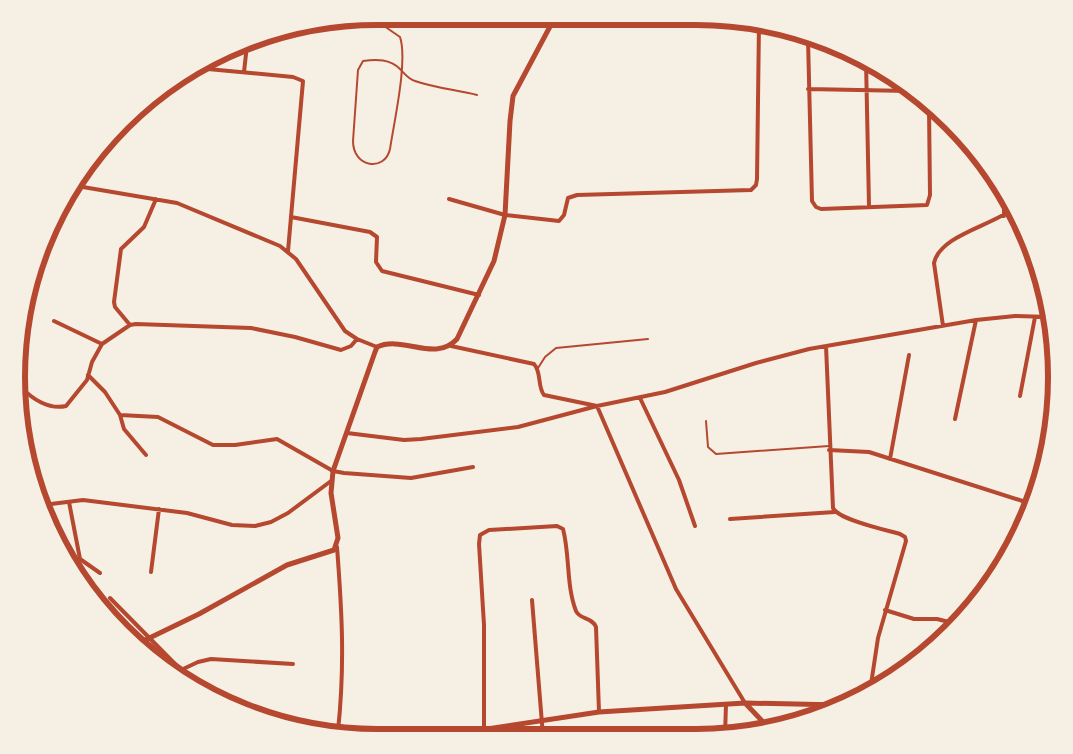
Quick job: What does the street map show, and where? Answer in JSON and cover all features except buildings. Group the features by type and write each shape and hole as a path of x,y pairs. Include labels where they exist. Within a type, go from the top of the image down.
{"street":[{"path":"81,187 176,203 288,251 296,259 341,326 357,339 377,348 387,345 441,350 451,346 457,339 494,261 505,215 513,96 551,25"},
{"path":"449,199 505,215 559,221 562,219 566,201 571,196 732,192 754,188 757,180 759,31"},
{"path":"808,44 813,204 821,209 868,206 921,206 930,201 929,113"},
{"path":"244,72 246,50"},
{"path":"207,69 294,77 303,81 288,251"},
{"path":"866,69 868,206"},
{"path":"808,89 901,91"},
{"path":"130,325 115,307 114,302 120,254 124,244 144,227 156,199"},
{"path":"1004,206 1004,216"},
{"path":"943,326 934,263 936,255 948,243 1008,213"},
{"path":"291,217 370,232 377,238 376,262 382,271 479,295"},
{"path":"1020,396 1035,317"},
{"path":"347,433 404,440 518,427 597,406 665,392 756,363 826,346 976,320 1043,317"},
{"path":"955,419 976,320"},
{"path":"54,321 102,344"},
{"path":"26,392 40,402 60,408 66,406 79,392 102,344 130,325 251,328 295,337 341,350 351,346 357,339"},
{"path":"451,346 534,364 538,368 541,391 544,395 597,406"},
{"path":"826,346 829,448 832,501 835,512"},
{"path":"338,727 343,679 343,626 331,481 377,348"},
{"path":"890,459 909,355"},
{"path":"88,375 105,392 120,415 124,429 146,455"},
{"path":"640,398 679,480 695,526"},
{"path":"597,406 676,589 745,703 763,722"},
{"path":"120,415 158,417 213,445 236,445 277,440 333,471 410,478 473,467"},
{"path":"829,448 857,450 890,459 1025,502"},
{"path":"49,504 83,500 186,513 232,526 256,526 271,522 288,513 331,481"},
{"path":"69,502 80,558 100,573"},
{"path":"151,572 159,509"},
{"path":"730,518 835,512 905,537 905,548 885,610 875,654 871,682"},
{"path":"599,712 596,627 592,620 581,617 577,613 572,595 563,529 557,526 489,530 480,535 484,624 484,729 599,712 745,703 824,705"},
{"path":"143,641 199,614 261,578 302,559 334,550 336,547"},
{"path":"110,598 178,667"},
{"path":"532,600 542,729"},
{"path":"885,610 914,619 937,619 949,622"},
{"path":"181,670 211,659 293,664"},
{"path":"725,727 726,704"}],"lane":[{"path":"383,25 400,37 402,54 400,69 389,156 380,163 366,162 358,158 352,150 360,65 363,61 378,60 392,62 400,69 407,76 417,82 477,95"},
{"path":"538,368 545,357 556,348 648,339"},
{"path":"706,421 708,446 716,454 829,448"}]}
